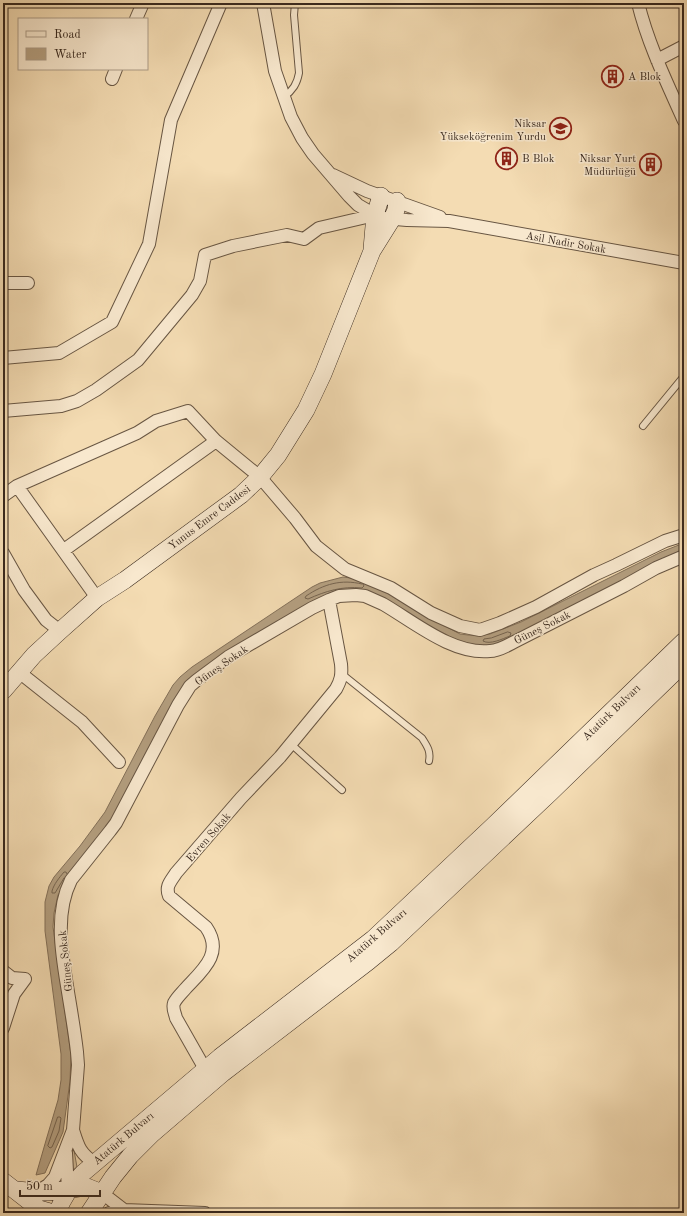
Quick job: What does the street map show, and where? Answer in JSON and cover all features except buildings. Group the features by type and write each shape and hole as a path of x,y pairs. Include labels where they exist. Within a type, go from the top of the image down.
{"main road":[{"name":"Yunus Emre Caddesi","path":"3,691 34,655 97,598 125,580 209,520 241,495 260,477 278,455 306,410 323,374 372,251 396,210 389,199 375,215 372,251"},
{"name":"Atatürk Bulvarı","path":"57,1213 68,1190 82,1173 205,1069 373,939 493,826 684,641"},
{"name":"Atatürk Bulvarı","path":"89,1213 113,1177 130,1156 152,1134 223,1073 364,966 391,943 550,793 684,663"},
{"path":"3,1181 17,1190 40,1209 53,1213"},
{"path":"17,1190 37,1192 87,1187 102,1193"}],"street":[{"path":"136,18 143,3"},
{"path":"3,358 60,353 112,322 149,244 170,120 222,3"},
{"name":"Asil Nadir Sokak","path":"263,3 275,71 292,117 302,138 329,174 358,205 375,215 392,219 449,221 684,263"},
{"path":"638,3 658,60 684,121"},
{"path":"658,60 684,46"},
{"name":"Asil Nadir Sokak","path":"329,174 389,199 449,221"},
{"path":"3,411 62,406 76,401 96,390 138,360 192,295 200,282 204,254 233,246 287,235 304,239 319,228 375,215"},
{"path":"3,283 28,283"},
{"path":"3,496 18,486 136,434 156,421 188,411 216,441 260,477 295,518 316,546 345,569 391,588 432,613 460,626 480,630 536,607 594,575 665,541 684,535"},
{"path":"64,550 216,441"},
{"path":"18,486 97,598"},
{"path":"3,554 24,590 46,620 60,630"},
{"name":"Güneş Sokak","path":"37,1192 48,1185 55,1177 73,1130 77,1076 77,1052 61,940 62,914 67,890 72,880 116,823 178,705 190,686 228,658 312,608 339,596 365,596 383,604 448,643 463,648 484,652 498,650 624,586 656,568 684,556"},
{"path":"329,600 342,674"},
{"path":"19,672 82,722 119,762"},
{"name":"Evren Sokak","path":"205,1069 176,1018 174,1004 177,997 205,968 211,958 213,941 206,927 169,896 167,892 168,886 176,873 291,744 336,689 341,681 342,674"},
{"path":"3,971 12,978 25,979 14,994 3,1028"},
{"name":"Güneş Sokak","path":"73,1130 79,1148 87,1158 95,1162"},
{"name":"Güneş Sokak","path":"66,1148 68,1190"},
{"path":"102,1193 124,1210"},
{"path":"109,1213 124,1210 205,1213"}],"lane":[{"path":"284,98 293,89 299,73 294,15 295,3"},
{"path":"643,426 684,376"},
{"path":"342,674 422,738 428,746 430,755 429,761"},
{"path":"291,744 342,790"}],"shaded area":[{"path":"73,1145 77,1167 70,1172"}],"water":[{"path":"684,543 684,553 511,640 487,647 453,642 380,597 320,598 306,605 191,679 111,822 58,895 53,927 71,1055 70,1081 63,1132 45,1173 36,1175 58,1100 61,1080 61,1054 45,931 45,902 49,886 54,877 80,846 105,812 155,716 173,685 180,677 192,667 320,583 343,577 366,580 460,634 478,636 490,634 521,622 661,552"}],"place":[{"name":"A Blok","path":"613,76"},
{"name":"Niksar Yükseköğrenim Yurdu","path":"561,129"},
{"name":"B Blok","path":"506,158"},
{"name":"Niksar Yurt Müdürlüğü","path":"651,164"}]}
